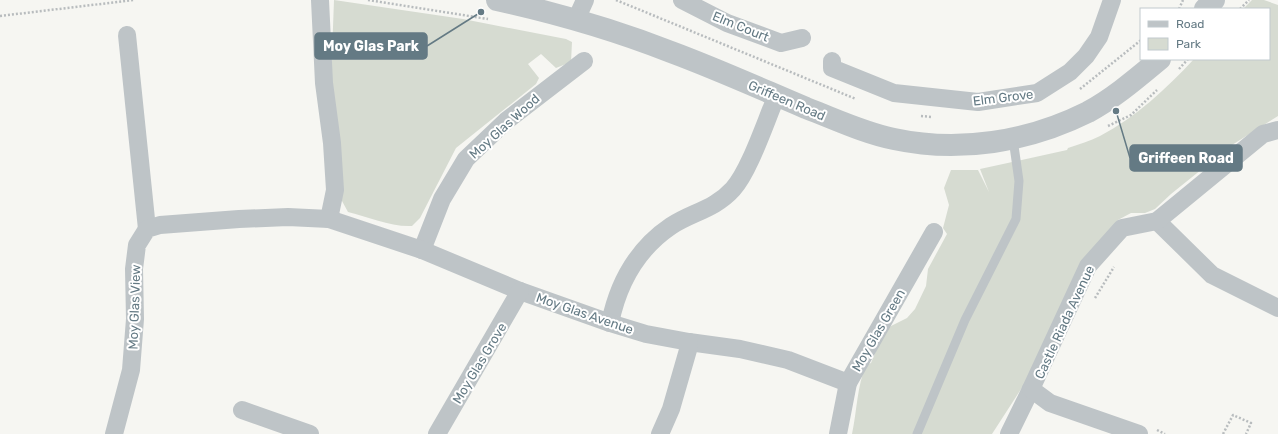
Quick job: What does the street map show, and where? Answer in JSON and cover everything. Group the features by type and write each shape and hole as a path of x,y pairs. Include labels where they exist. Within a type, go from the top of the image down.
{"street":[{"path":"127,35 147,229 160,225 239,219 288,217 329,219 335,190 332,143 324,83 320,0"},
{"name":"Griffeen Road","path":"497,0 576,20 670,51 848,125 893,139 934,144 979,145 1013,139 1057,126 1089,111 1125,88 1159,60"},
{"path":"576,20 585,0"},
{"name":"Elm Court","path":"682,0 727,23 781,43 802,38"},
{"name":"Elm Grove","path":"832,61 832,68 894,93 978,102 1038,94 1070,72 1086,56 1100,37 1112,0"},
{"name":"Moy Glas Wood","path":"422,250 442,199 466,159 506,120 584,61"},
{"path":"610,323 626,274 645,247 672,226 708,209 733,188 747,165 777,95"},
{"name":"Castle Riada Avenue","path":"1009,434 1032,389 1088,266 1122,228 1157,221 1263,134 1278,130"},
{"name":"Moy Glas Avenue","path":"329,219 422,250 520,291 610,323 646,334 689,342 740,348 788,360 848,384"},
{"path":"1157,221 1212,275 1278,308"},
{"name":"Moy Glas View","path":"114,434 131,370 135,319 134,269 137,244 147,229"},
{"name":"Moy Glas Green","path":"838,434 848,384 934,232"},
{"name":"Moy Glas Grove","path":"437,434 520,291"},
{"path":"660,434 672,409 689,342"},
{"name":"Castle Riada Avenue","path":"1032,389 1050,403 1144,431"},
{"path":"242,410 310,434"}],"lane":[{"path":"917,434 965,320 1016,219 1019,181 1013,139"}],"path":[{"path":"0,16 134,0"},
{"path":"1241,8 1249,0"},
{"path":"1094,300 1114,266"},
{"path":"1223,434 1233,415 1251,423 1246,434"},
{"path":"1144,431 1165,434"}],"green space":[{"path":"334,0 463,19 566,39 572,42 571,62 556,68 541,54 528,64 539,78 536,84 456,148 420,218 412,226 396,225 380,221 348,212 342,201 331,81"},
{"path":"1252,0 1264,0 1278,5 1278,116 1232,145 1171,194 1155,209 1145,213 1131,213 1118,220 1104,237 1023,386 992,434 852,434 859,390 866,365 871,363 884,332 889,327 907,318 915,309 926,286 928,269 947,234 943,228 949,205 944,188 951,170 978,170 989,192 980,169 1067,150 1068,148 1100,136 1126,120 1150,102 1193,60 1270,60 1270,8 1244,8"}],"place":[{"name":"Moy Glas Park","path":"481,12"},
{"name":"Griffeen Road","path":"1116,111"}]}
